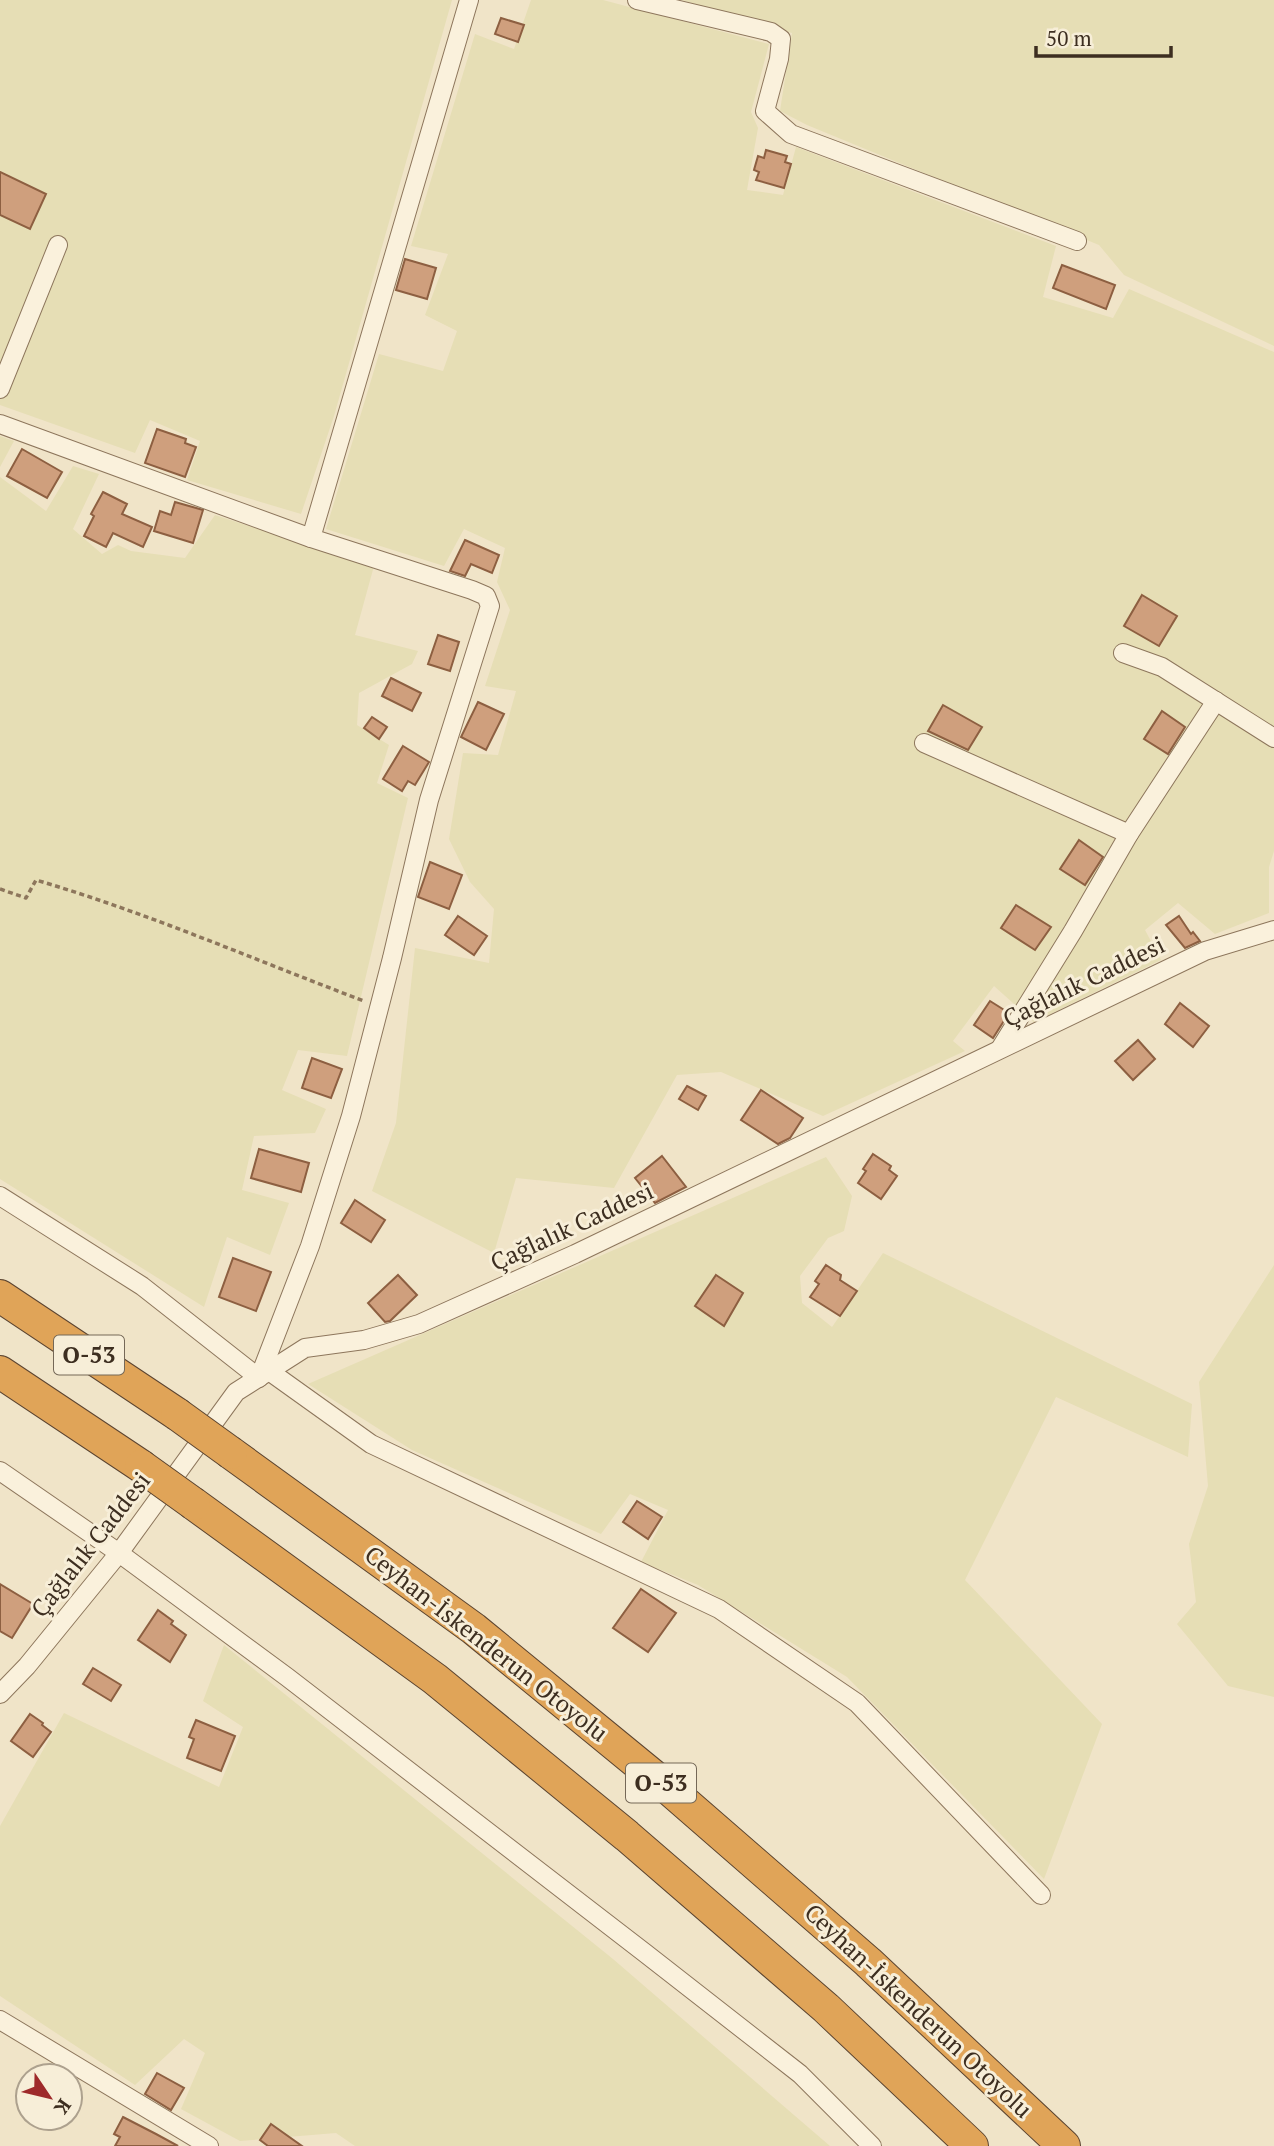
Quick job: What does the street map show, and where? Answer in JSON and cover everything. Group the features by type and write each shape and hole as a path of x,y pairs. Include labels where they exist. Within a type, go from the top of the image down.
{"highway":[{"name":"Ceyhan-İskenderun Otoyolu","path":"0,1296 177,1414 474,1629 668,1788 868,1962 1064,2146"},
{"name":"O-53","path":"0,1372 141,1466 435,1679 617,1827 826,2008 972,2146"}],"street":[{"path":"311,538 469,0"},
{"path":"637,0 771,32 781,39 779,59 765,111 790,134 1077,242"},
{"path":"0,389 58,245"},
{"path":"0,424 311,538 472,590 486,596 490,606 429,800 351,1116 310,1247 264,1374"},
{"path":"1124,653 1162,667 1274,738"},
{"path":"1000,1050 1129,834 1216,701"},
{"path":"924,743 1129,834"},
{"name":"Çağlalık Caddesi","path":"0,1694 27,1666 120,1553 236,1392 305,1348 364,1340 419,1324 575,1254 1205,951 1274,930"},
{"path":"0,1196 142,1286 264,1374 371,1444 719,1609 754,1632 857,1703 1041,1895"},
{"path":"0,1471 120,1553 287,1677 800,2074 872,2146"},
{"path":"0,2020 209,2146"}],"path":[{"path":"0,889 26,898 36,880 73,891 158,920 379,1007"}],"shaded area":[{"path":"0,0 452,0 334,416 301,514 187,480 200,441 150,420 135,453 0,405"},
{"path":"531,0 603,0 769,44 751,112 758,128 747,190 783,195 796,147 1056,246 1043,297 1113,318 1129,289 1274,352 1274,851 1269,867 1269,913 1215,934 1178,903 1145,930 1161,960 1034,1022 994,986 953,1041 965,1051 823,1116 721,1072 677,1075 614,1188 516,1178 494,1253 372,1191 396,1123 415,948 489,963 494,909 470,882 449,839 463,753 498,755 516,691 485,686 510,610 497,582 505,548 464,529 444,566 326,529 379,354 443,371 457,331 425,315 448,254 411,246 475,34 514,49"},
{"path":"682,0 1274,0 1274,346 1124,275 1099,245 807,125 780,111 792,33"},
{"path":"0,436 14,441 0,467"},
{"path":"73,466 99,474 73,529 102,554 118,545 131,551 185,558 215,515 374,566 355,635 418,651 412,664 359,693 357,725 389,745 377,783 408,798 347,1056 298,1050 282,1090 326,1109 315,1133 254,1136 242,1190 289,1203 270,1255 227,1237 204,1307 0,1179 0,477 46,511"},
{"path":"826,1157 852,1196 844,1231 828,1238 800,1276 802,1303 832,1327 883,1253 1192,1404 1188,1457 1056,1397 965,1580 1102,1724 1044,1879 847,1677 698,1585 641,1562 668,1510 630,1494 601,1534 412,1450 308,1384"},
{"path":"1274,1265 1274,1697 1228,1686 1177,1624 1196,1602 1189,1544 1208,1486 1199,1382"},
{"path":"224,1645 613,1959 830,2146 355,2146 336,2133 240,2141 181,2109 205,2053 184,2039 135,2085 0,1996 0,1826 64,1713 219,1787 243,1727 203,1701"}],"building":[{"path":"501,18 524,25 518,42 495,34"},
{"path":"766,150 787,156 785,162 791,164 784,188 756,180 759,172 754,170 758,156 764,158"},
{"path":"0,172 46,194 30,229 0,215"},
{"path":"405,259 436,268 427,299 396,290"},
{"path":"1062,265 1115,285 1106,309 1053,288"},
{"path":"157,429 186,439 185,443 196,447 185,477 145,463"},
{"path":"22,449 62,472 47,498 7,476"},
{"path":"103,492 127,504 122,514 152,527 143,547 113,533 106,547 84,536 94,516 91,514"},
{"path":"175,502 203,510 193,543 154,531 160,511 171,515"},
{"path":"465,540 499,555 492,573 471,564 465,576 450,571"},
{"path":"1142,595 1177,616 1159,646 1124,626"},
{"path":"438,635 459,642 450,671 428,664"},
{"path":"391,678 421,693 412,711 382,696"},
{"path":"478,702 504,714 486,750 461,737"},
{"path":"943,705 982,727 968,750 928,731"},
{"path":"1162,711 1185,727 1168,754 1144,739"},
{"path":"372,717 387,727 379,739 364,728"},
{"path":"403,746 429,762 415,785 408,781 402,791 383,779"},
{"path":"1079,840 1103,857 1085,885 1060,869"},
{"path":"430,862 462,875 449,909 418,897"},
{"path":"1016,905 1051,927 1035,950 1001,928"},
{"path":"458,916 487,936 474,955 445,935"},
{"path":"1179,916 1191,934 1193,932 1200,941 1185,948 1166,925"},
{"path":"990,1001 1009,1013 993,1038 974,1025"},
{"path":"1180,1003 1209,1026 1193,1047 1165,1024"},
{"path":"1138,1040 1155,1059 1133,1080 1115,1061"},
{"path":"312,1058 342,1069 331,1098 302,1088"},
{"path":"687,1086 706,1096 698,1110 679,1099"},
{"path":"761,1090 803,1118 790,1138 778,1144 741,1120"},
{"path":"259,1149 309,1163 301,1192 251,1178"},
{"path":"873,1154 891,1166 889,1170 897,1176 881,1199 858,1183"},
{"path":"662,1156 686,1187 655,1203 635,1178"},
{"path":"355,1200 385,1220 371,1242 341,1223"},
{"path":"233,1258 271,1272 256,1311 219,1297"},
{"path":"826,1265 841,1275 840,1280 857,1291 840,1316 810,1297 819,1284 815,1281"},
{"path":"398,1275 417,1295 390,1321 385,1322 368,1303"},
{"path":"716,1275 743,1293 724,1326 695,1306"},
{"path":"637,1501 662,1517 648,1539 623,1522"},
{"path":"0,1584 33,1604 12,1638 0,1631"},
{"path":"641,1589 676,1613 648,1652 613,1628"},
{"path":"158,1610 186,1635 170,1662 138,1640"},
{"path":"93,1668 121,1685 111,1701 83,1684"},
{"path":"30,1714 51,1732 33,1757 11,1741"},
{"path":"196,1720 235,1736 221,1771 187,1758 194,1739 189,1737"},
{"path":"157,2073 184,2088 171,2110 145,2094"},
{"path":"123,2117 178,2146 115,2146 120,2137 114,2134"},
{"path":"271,2124 302,2146 268,2146 260,2140"}]}
